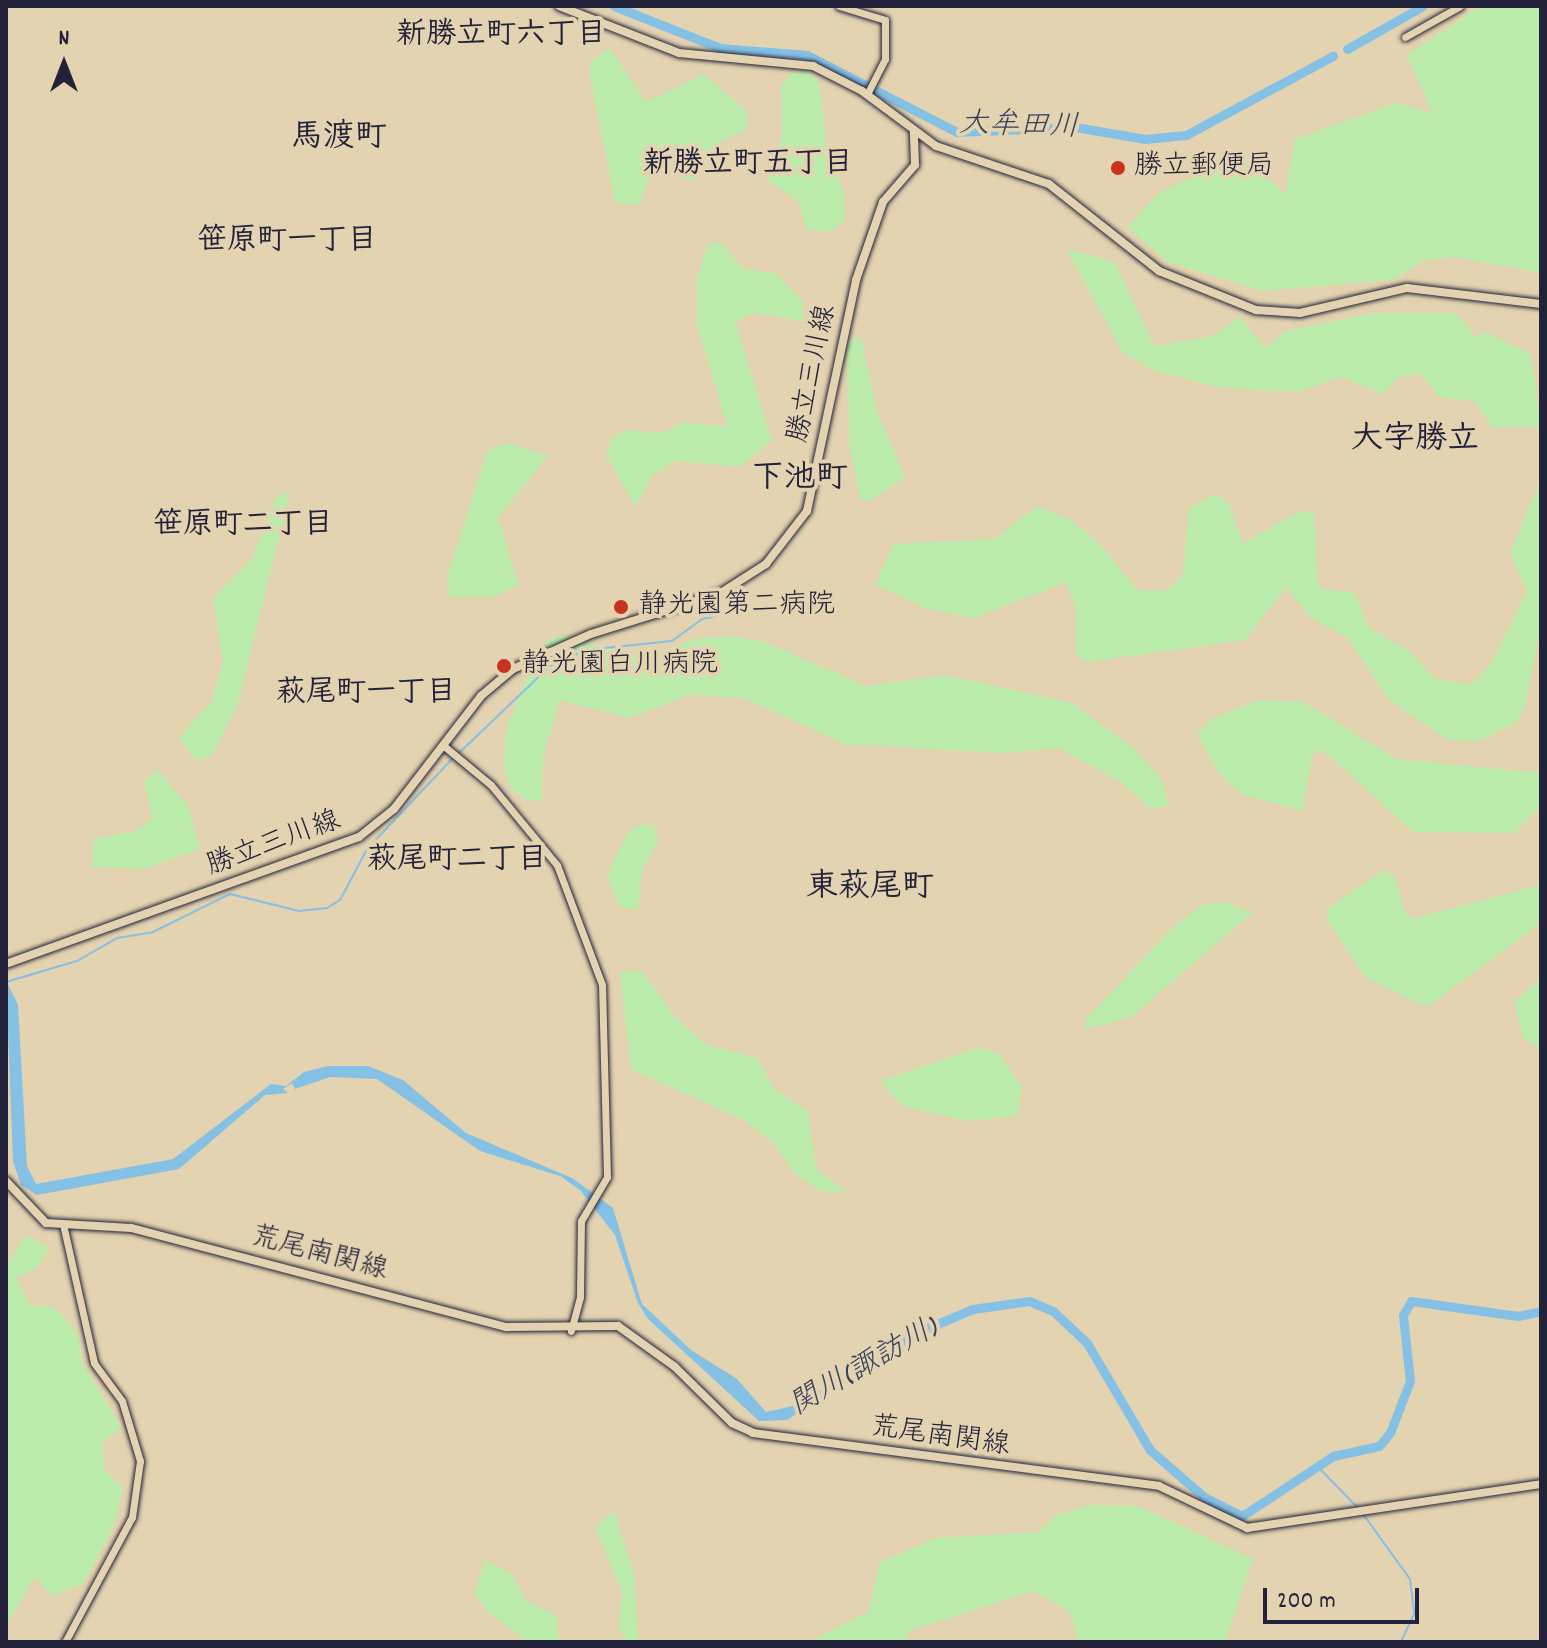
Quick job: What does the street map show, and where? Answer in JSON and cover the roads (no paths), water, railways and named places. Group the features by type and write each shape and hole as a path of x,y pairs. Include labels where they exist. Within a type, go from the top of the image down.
{"main road":[{"path":"559,6 679,53 796,60 869,88 914,131 936,146 1049,184 1159,271 1256,310 1300,313 1407,288 1541,304"},
{"name":"勝立三川線","path":"6,964 359,837 394,809 481,696 513,669 591,634 719,594 756,574 786,544 807,511 856,280 883,202 915,165 914,131"},
{"name":"荒尾南関線","path":"6,1181 34,1215 63,1224 131,1228 506,1327 571,1331 618,1326 675,1367 732,1423 753,1433 1159,1486 1232,1526 1381,1511 1541,1484"}],"street":[{"path":"839,6 883,16 885,59 869,88"},
{"path":"1405,37 1460,6"},
{"path":"444,746 507,804 575,898 607,1020 601,1191 584,1213 571,1331"},
{"path":"63,1224 94,1363 122,1401 140,1461 132,1517 65,1642"}],"water":[{"path":"6,980 18,1005 27,1166 36,1184 173,1159 271,1084 286,1086 304,1072 328,1066 368,1066 403,1080 466,1133 572,1178 613,1208 642,1304 691,1350 737,1379 766,1412 802,1404 848,1370 853,1377 787,1420 759,1421 648,1319 638,1303 615,1235 580,1190 560,1176 480,1151 377,1079 330,1077 295,1089 292,1083 283,1089 288,1093 265,1095 179,1169 37,1195 21,1185 13,1161"}],"waterway":[{"name":"大牟田川","path":"614,6 720,48 807,55 957,132 1075,127 1145,139 1186,135 1333,56"},
{"name":"大牟田川","path":"1347,49 1423,6"},
{"path":"459,753 550,666 586,650 672,641 702,619 730,613"},
{"path":"6,982 77,961 117,938 153,932 230,894 299,911 327,908 340,900 367,849 454,757"},
{"name":"関川(諏訪川)","path":"843,1379 913,1334 973,1309 1029,1301 1053,1311 1087,1343 1150,1450 1204,1497 1242,1516 1333,1456 1379,1446 1390,1433 1410,1381 1403,1315 1411,1301 1518,1316 1541,1311"},
{"path":"1319,1468 1359,1509"},
{"path":"1363,1514 1410,1579 1414,1614 1401,1642"}],"place":[{"name":"勝立郵便局","path":"1118,168"},
{"name":"静光園第二病院","path":"621,607"},
{"name":"静光園白川病院","path":"504,666"}],"district":[{"name":"新勝立町六丁目","path":"501,37"},
{"name":"馬渡町","path":"339,139"},
{"name":"新勝立町五丁目","path":"748,166"},
{"name":"笹原町一丁目","path":"287,243"},
{"name":"大字勝立","path":"1415,441"},
{"name":"下池町","path":"800,480"},
{"name":"笹原町二丁目","path":"243,527"},
{"name":"萩尾町一丁目","path":"366,695"},
{"name":"萩尾町二丁目","path":"457,862"},
{"name":"東萩尾町","path":"870,889"}]}
